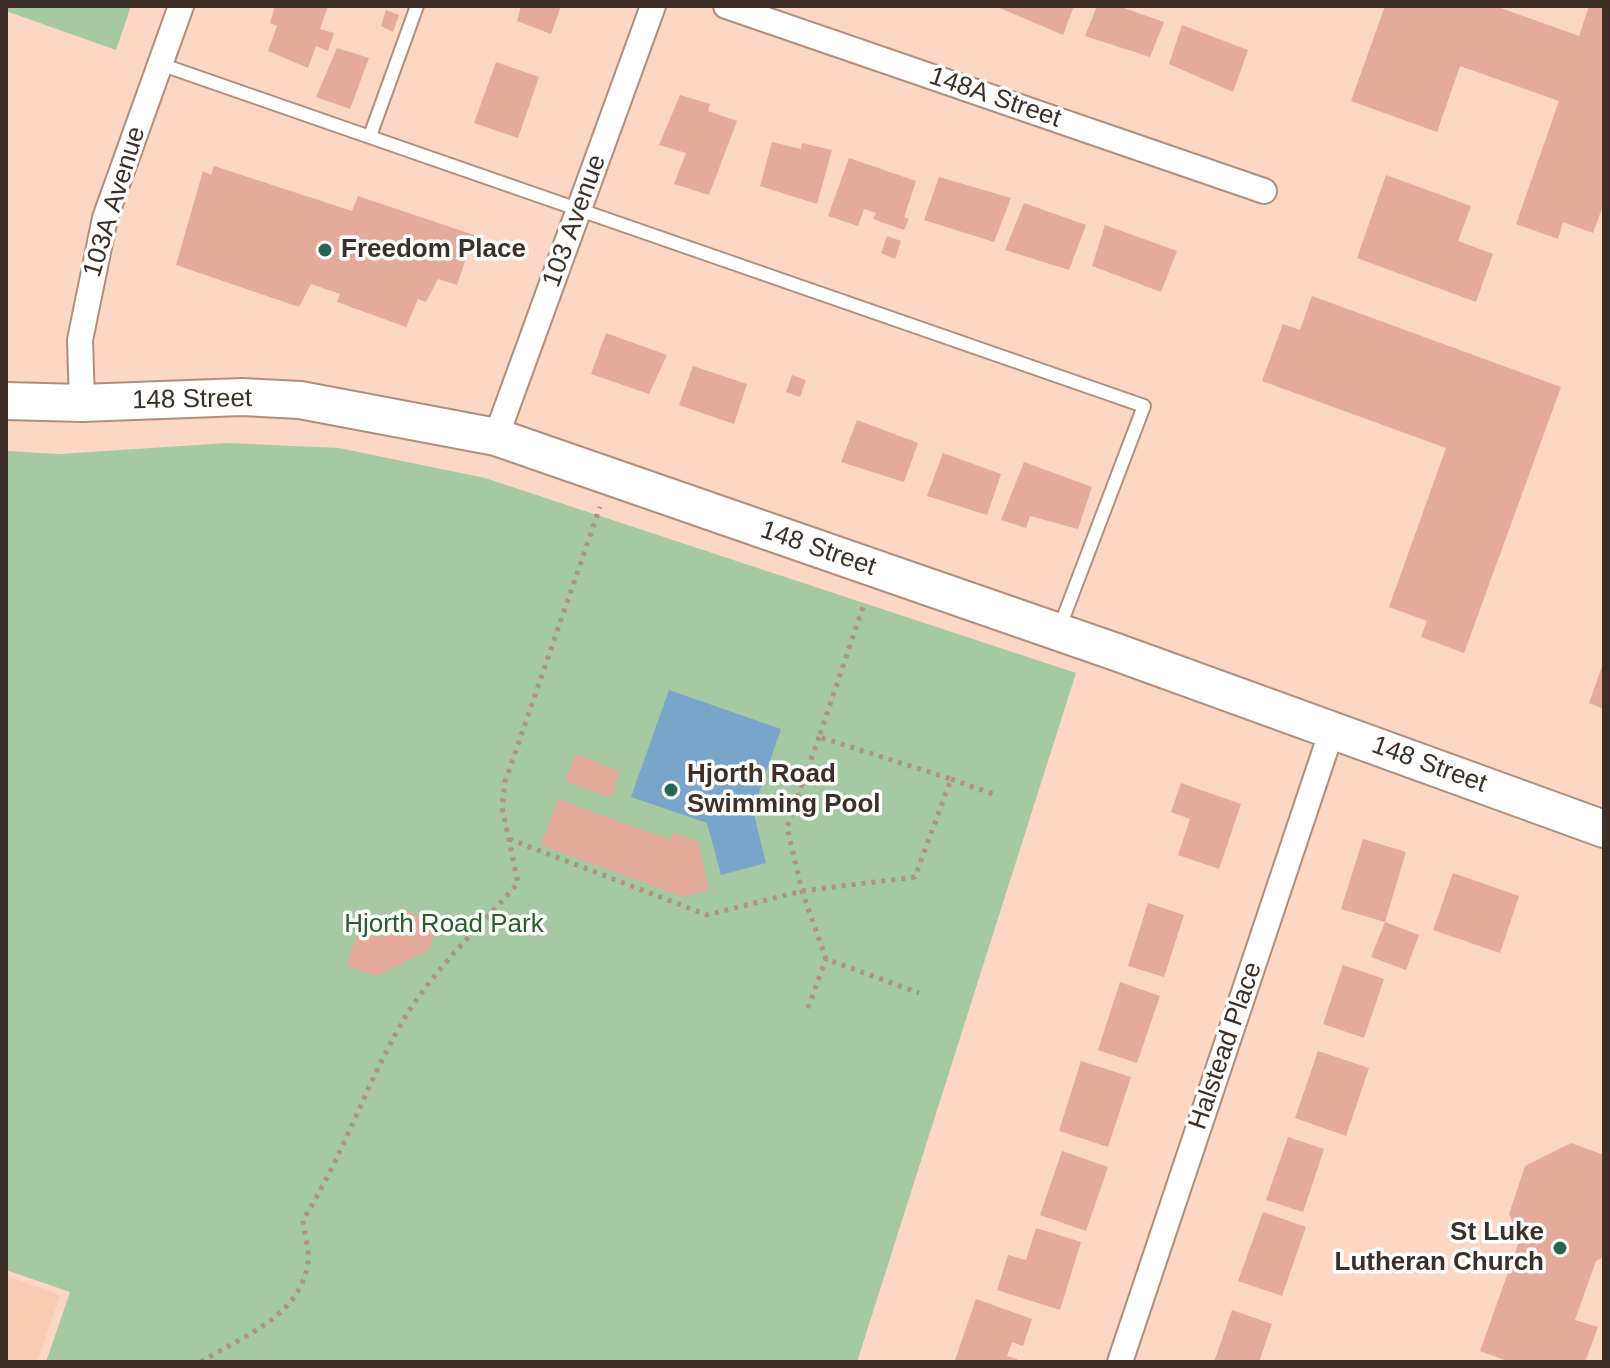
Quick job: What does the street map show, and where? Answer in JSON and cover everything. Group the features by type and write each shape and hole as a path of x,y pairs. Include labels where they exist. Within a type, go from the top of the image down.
{"main road":[{"name":"148 Street","path":"6,401 82,403 242,397 300,400 496,437 1058,632 1604,829"}],"street":[{"name":"103A Avenue","path":"82,403 80,340 105,218 181,6"},
{"name":"103 Avenue","path":"496,437 653,6"},
{"name":"148A Street","path":"726,6 1264,191"},
{"name":"Halstead Place","path":"1120,1362 1332,730"}],"lane":[{"path":"370,136 417,6"},
{"path":"160,64 1144,406 1058,632"}],"path":[{"path":"297,1224 303,1220 331,1176 406,1016 428,985 518,883 502,807 505,782 599,511"},
{"path":"808,1008 826,959 802,891 787,827 864,604"},
{"path":"819,737 993,794"},
{"path":"509,838 707,915 802,891 915,877 951,779"},
{"path":"826,959 919,993"},
{"path":"201,1362 262,1328 294,1296 308,1261 303,1220"}],"shaded area":[{"path":"6,1276 60,1295 37,1362 6,1362"}],"green space":[{"path":"6,6 131,6 116,50 6,11"},
{"name":"Hjorth Road Park","path":"227,443 339,448 485,478 1076,673 857,1362 46,1362 70,1292 6,1270 6,451 60,454"}],"water":[{"path":"669,690 781,729 753,810 766,863 721,875 707,823 631,797"}],"building":[{"path":"275,6 328,6 320,29 334,33 328,51 316,46 308,68 268,51 277,26 270,23"},
{"path":"521,6 561,6 551,34 517,21"},
{"path":"995,6 1074,6 1063,35"},
{"path":"1097,6 1118,6 1164,22 1150,57 1085,36"},
{"path":"1385,6 1495,6 1579,36 1589,6 1604,6 1604,203 1593,233 1563,222 1558,239 1516,224 1559,101 1460,66 1437,132 1351,101"},
{"path":"386,10 399,15 393,32 381,26"},
{"path":"1182,25 1248,50 1233,92 1169,64"},
{"path":"337,48 369,58 350,109 316,97"},
{"path":"496,62 539,77 518,138 474,123"},
{"path":"680,95 710,104 708,111 737,121 709,195 674,184 686,153 659,145"},
{"path":"772,142 801,149 802,143 832,150 817,204 760,186"},
{"path":"849,158 916,181 904,217 909,219 904,230 873,219 876,213 864,209 858,226 828,216"},
{"name":"Freedom Place","path":"214,166 352,211 358,196 474,235 457,285 438,279 426,302 418,299 406,327 337,302 340,294 311,284 299,307 176,265 203,171 211,175"},
{"path":"1386,175 1471,206 1458,241 1493,254 1476,302 1357,258"},
{"path":"939,177 1011,198 994,242 924,220"},
{"path":"1024,203 1086,225 1069,270 1005,250"},
{"path":"1105,225 1177,251 1161,292 1092,266"},
{"path":"887,236 901,241 895,259 881,253"},
{"path":"1312,296 1561,387 1464,653 1421,637 1427,621 1389,607 1446,448 1262,381 1283,324 1300,330"},
{"path":"606,333 667,355 649,394 591,374"},
{"path":"693,366 747,384 734,424 679,405"},
{"path":"792,375 806,380 800,397 786,392"},
{"path":"857,420 918,443 904,482 841,462"},
{"path":"943,453 1001,474 987,515 927,496"},
{"path":"1024,462 1092,487 1078,529 1030,516 1026,528 1001,520"},
{"path":"1604,661 1604,709 1589,703"},
{"path":"575,754 620,771 611,798 565,781"},
{"path":"1181,783 1241,804 1219,869 1178,855 1190,819 1171,812"},
{"path":"558,799 670,840 673,833 698,842 709,889 683,897 541,845"},
{"path":"1363,839 1406,852 1385,922 1341,909"},
{"path":"1453,873 1519,896 1500,953 1433,930"},
{"path":"1148,903 1184,915 1164,977 1128,966"},
{"path":"403,910 439,922 429,950 377,976 347,966 358,930 379,937 399,928"},
{"path":"1385,922 1419,935 1406,970 1371,957"},
{"path":"1343,965 1384,979 1364,1038 1323,1024"},
{"path":"1120,982 1160,996 1137,1063 1098,1050"},
{"path":"1318,1051 1369,1068 1346,1136 1295,1118"},
{"path":"1081,1061 1131,1077 1108,1147 1059,1131"},
{"path":"1288,1137 1324,1149 1303,1212 1266,1200"},
{"name":"St Luke Lutheran Church","path":"1571,1143 1604,1155 1604,1257 1596,1261 1575,1320 1598,1327 1585,1362 1510,1362 1480,1351 1520,1239 1509,1214 1525,1166"},
{"path":"1062,1151 1108,1167 1086,1231 1040,1215"},
{"path":"1263,1212 1306,1227 1282,1296 1238,1281"},
{"path":"1036,1228 1081,1242 1060,1310 997,1290 1008,1255 1026,1260"},
{"path":"976,1299 1032,1319 1023,1346 1012,1342 1007,1356 1017,1359 1017,1362 955,1360"},
{"path":"1232,1310 1272,1324 1259,1362 1214,1362"}],"place":[{"name":"Freedom Place","path":"325,250"},
{"name":"Hjorth Road Swimming Pool","path":"671,790"},
{"name":"St Luke Lutheran Church","path":"1560,1248"}]}
